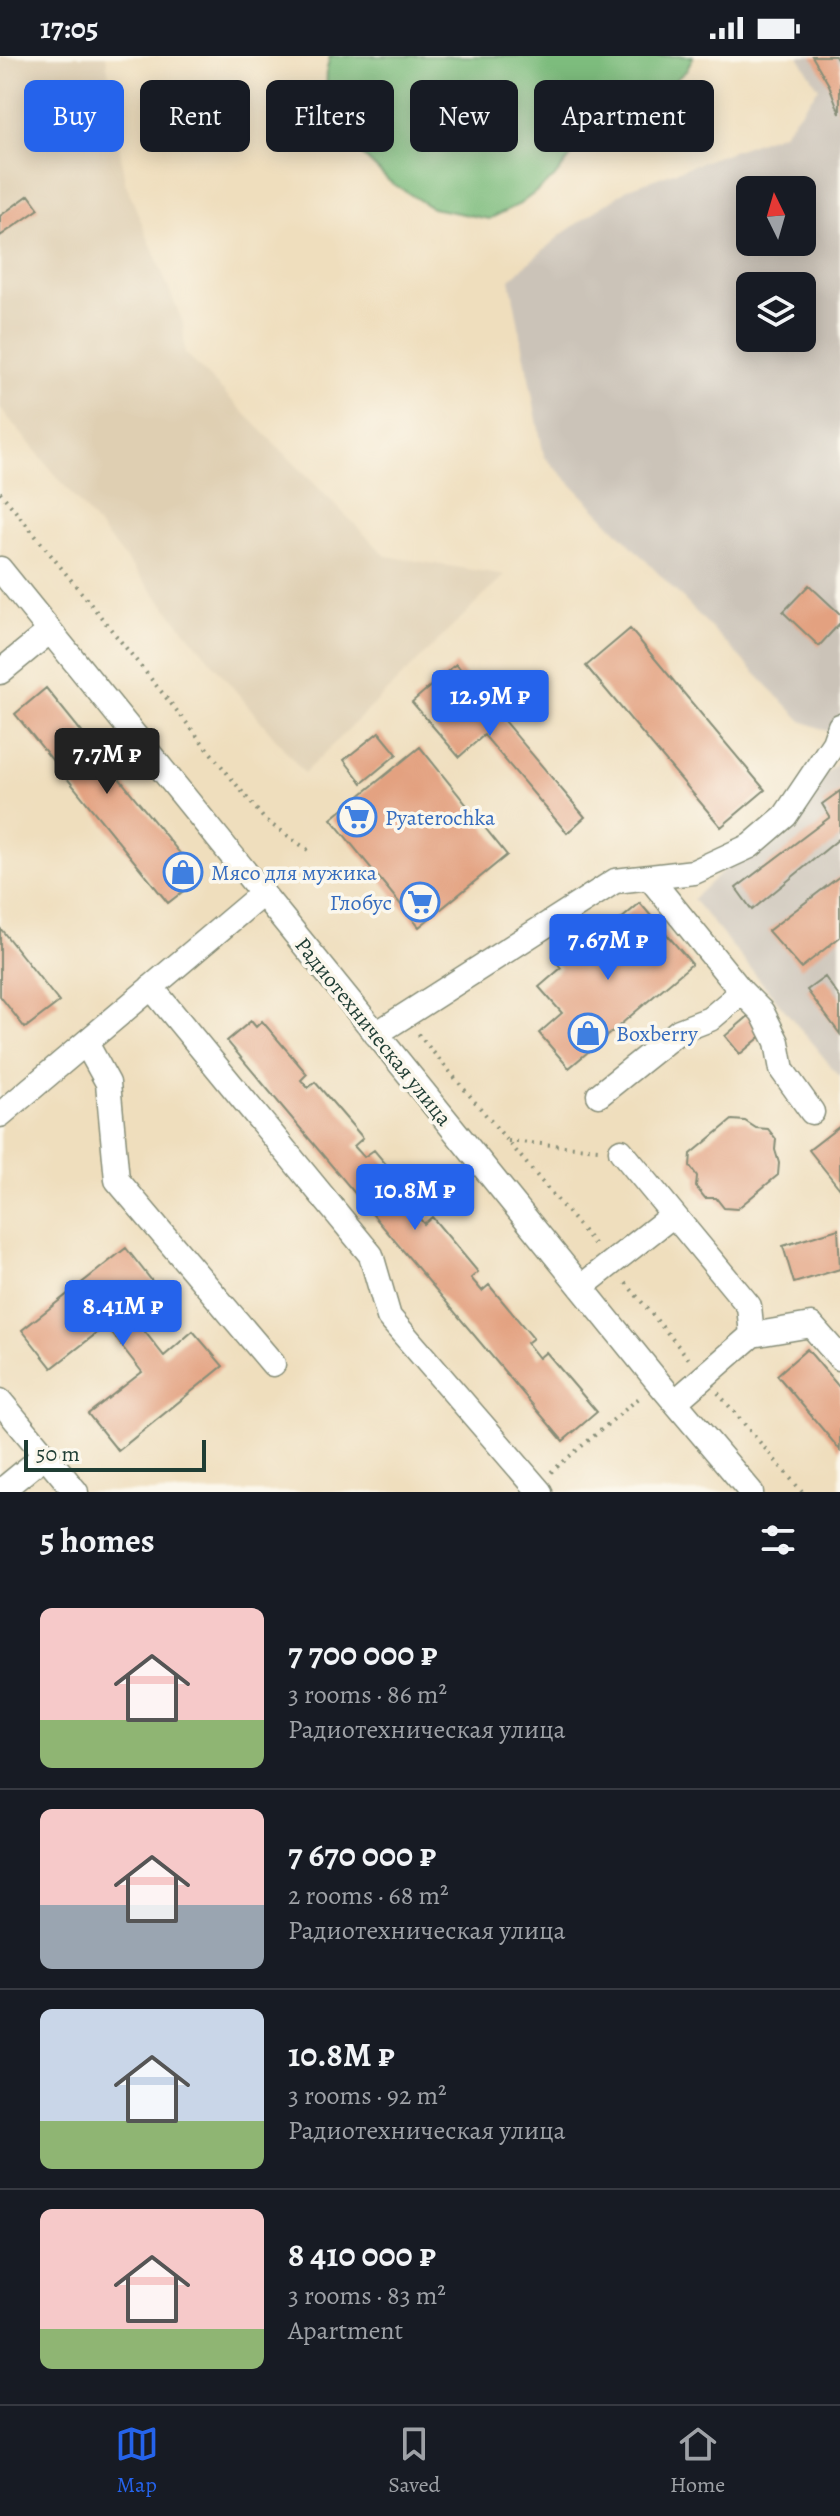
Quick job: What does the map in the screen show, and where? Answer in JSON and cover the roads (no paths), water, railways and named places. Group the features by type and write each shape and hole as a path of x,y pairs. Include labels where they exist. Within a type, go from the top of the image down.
{"street":[{"name":"Радиотехническая улица","path":"0,569 675,1402 739,1488"},
{"path":"0,672 50,631"},
{"path":"376,1034 615,881 694,872 750,846 785,816 834,743 840,726"},
{"path":"649,877 742,992 762,1012 777,1042 782,1070 812,1112"},
{"path":"0,1115 263,893"},
{"path":"151,987 371,1255 389,1317 538,1489"},
{"path":"599,1095 679,1031 710,1019 742,992"},
{"path":"86,1043 108,1083 117,1180 273,1364"},
{"path":"621,1151 749,1306 752,1335"},
{"path":"581,1287 673,1215"},
{"path":"675,1402 752,1335 811,1325 840,1358"},
{"path":"0,1401 76,1492"},
{"path":"0,1492 45,1455"}],"place":[{"name":"Pyaterochka","path":"357,817"},
{"name":"Мясо для мужика","path":"183,872"},
{"name":"Глобус","path":"420,902"},
{"name":"Boxberry","path":"588,1033"}]}
